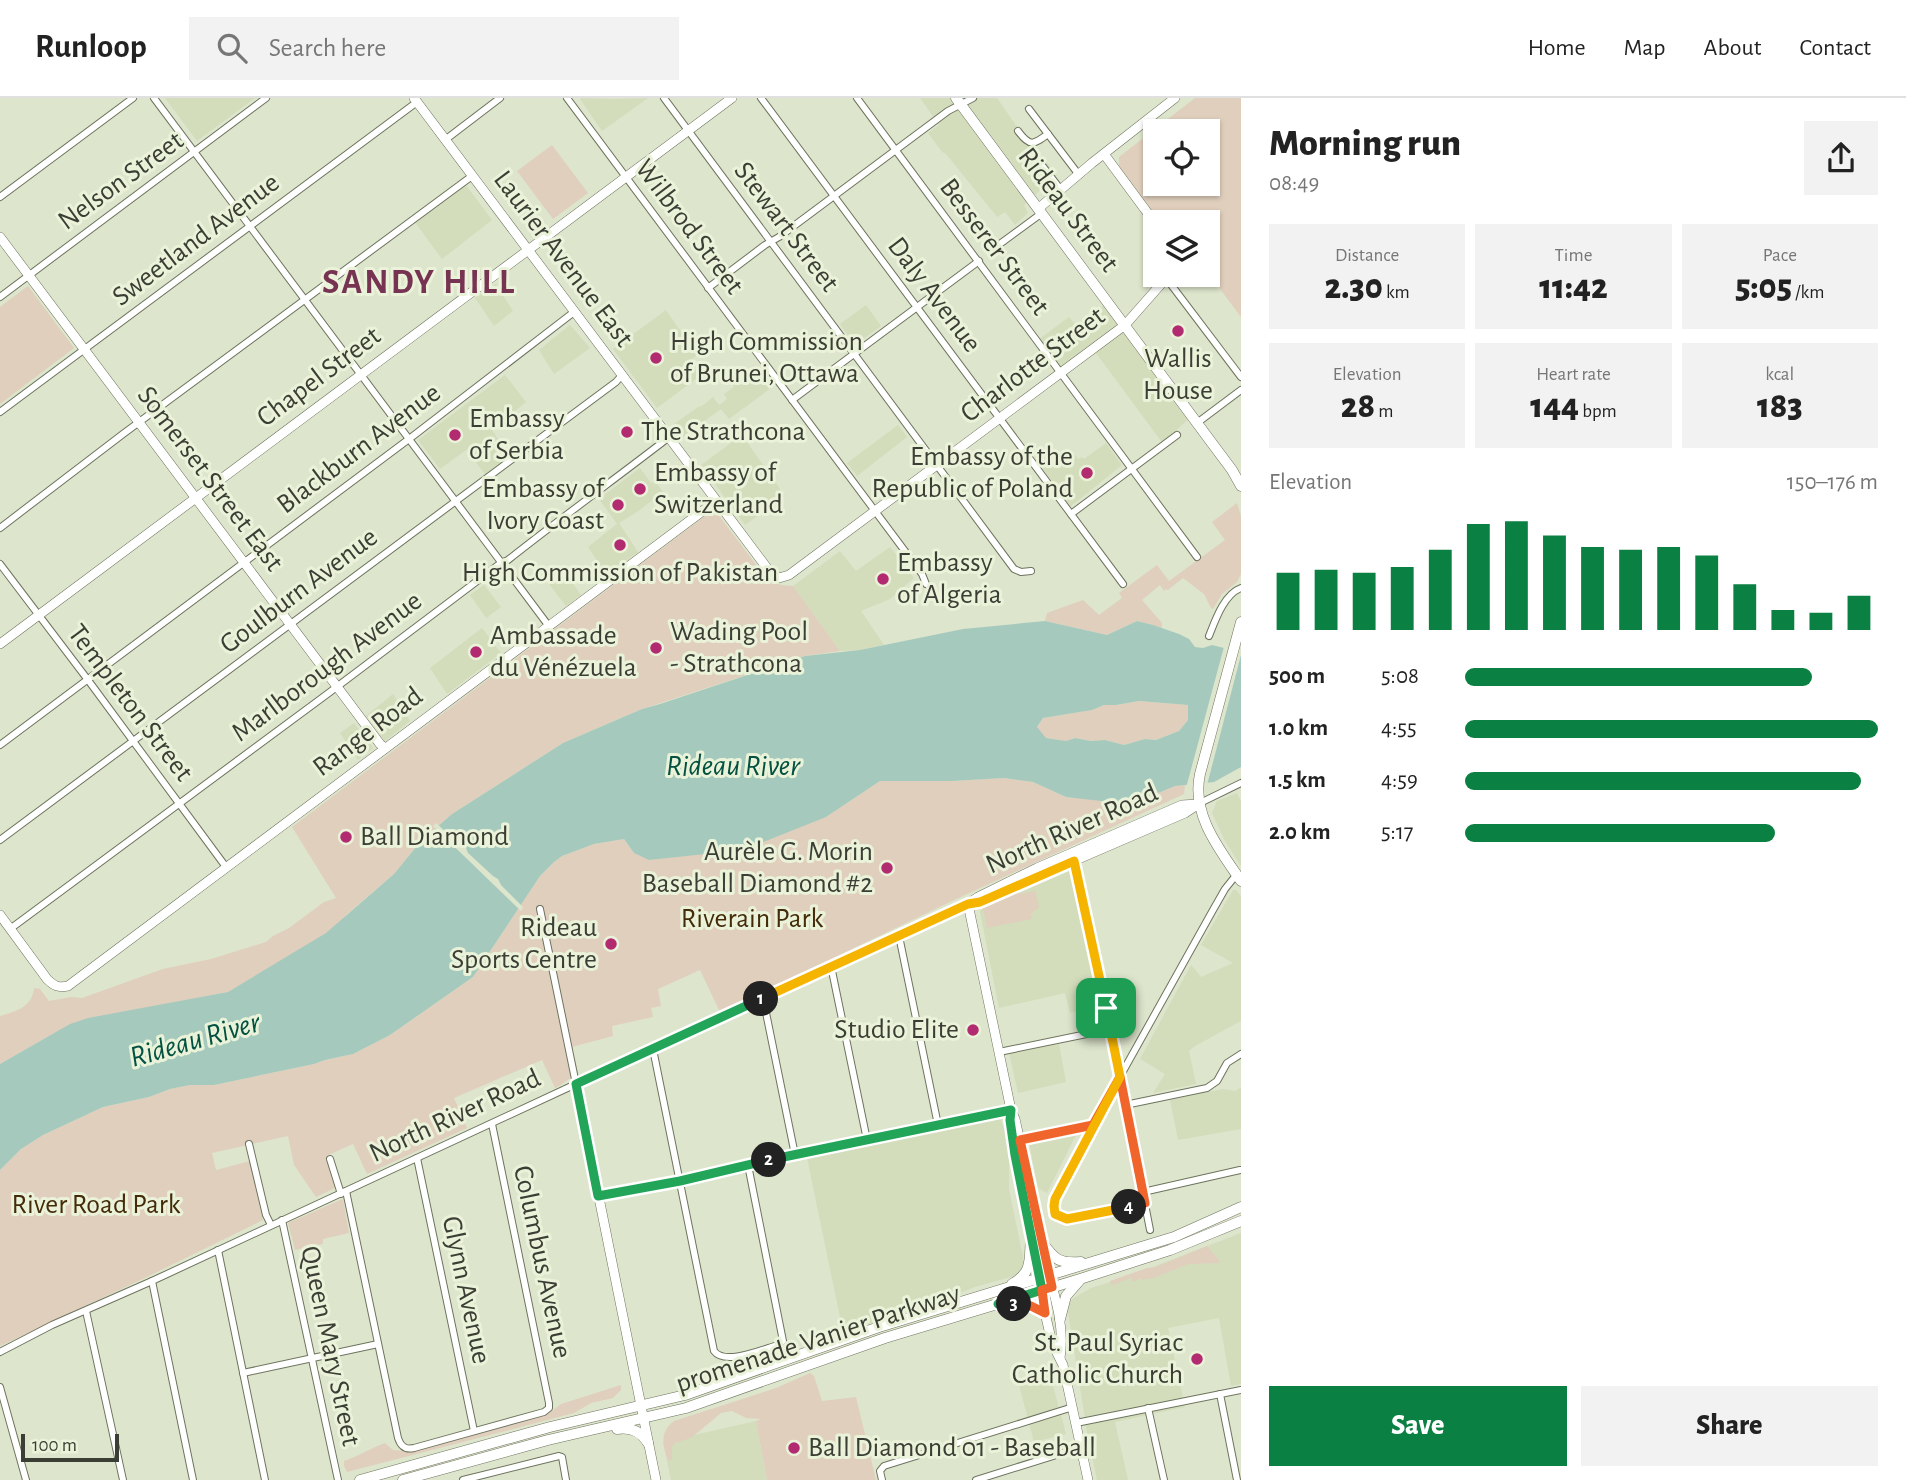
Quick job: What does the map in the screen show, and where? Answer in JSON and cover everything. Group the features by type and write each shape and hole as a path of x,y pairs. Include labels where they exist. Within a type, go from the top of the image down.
{"main road":[{"name":"Rideau Street","path":"959,101 1198,423 1241,486"},
{"path":"1239,878 1218,847 1198,804 1198,786 1241,622"},
{"path":"360,1480 550,1427 715,1386 879,1327 1174,1237 1241,1207"},
{"name":"promenade Vanier Parkway","path":"403,1480 578,1433 686,1408 895,1335 1190,1243 1241,1221"},
{"path":"999,1292 1027,1272 1031,1236"},
{"path":"1041,1241 1052,1256 1062,1261 1073,1263 1106,1259"},
{"path":"1060,1319 1066,1296 1080,1279"},
{"path":"998,1304 1028,1305 1045,1313"},
{"path":"578,1433 628,1429 639,1432 648,1443"}],"street":[{"path":"0,197 133,98"},
{"path":"154,98 548,625"},
{"name":"Nelson Street","path":"0,297 266,98"},
{"path":"445,140 500,98"},
{"name":"Wilbrod Street","path":"567,98 922,574 926,584"},
{"name":"Stewart Street","path":"664,98 1014,569 1021,572 1031,571"},
{"name":"Chapel Street","path":"0,644 732,98"},
{"name":"Daly Avenue","path":"761,98 1123,584"},
{"name":"Besserer Street","path":"858,98 1197,556"},
{"path":"708,288 959,101 973,98"},
{"name":"Laurier Avenue East","path":"415,100 770,572 779,578"},
{"name":"Sweetland Avenue","path":"0,412 415,100"},
{"path":"993,249 1170,100"},
{"path":"1029,109 1079,175"},
{"path":"1018,131 1030,143 1035,143 1048,134"},
{"path":"1104,154 1145,210"},
{"path":"1041,164 1061,190"},
{"path":"0,528 472,176"},
{"name":"Somerset Street East","path":"0,237 385,748"},
{"path":"792,400 979,261"},
{"name":"Charlotte Street","path":"779,578 789,575 1125,325 1158,287"},
{"path":"1175,287 1241,377"},
{"name":"Blackburn Avenue","path":"0,745 574,313"},
{"name":"Goulburn Avenue","path":"0,840 622,376"},
{"path":"1198,423 1241,390"},
{"path":"1071,514 1177,435"},
{"name":"Marlborough Avenue","path":"10,929 668,438"},
{"name":"Range Road","path":"10,929 54,986 68,986 716,501"},
{"name":"Templeton Street","path":"0,564 226,867"},
{"path":"1209,636 1225,604 1234,591 1241,588"},
{"name":"North River Road","path":"0,1352 52,1325 968,904 1037,868 1073,857 1185,813 1241,783"},
{"path":"1073,857 1111,1029 1150,1230"},
{"path":"1145,1203 1071,1218 1055,1214 1054,1206 1055,1199 1093,1125 1213,910 1225,889 1239,878"},
{"path":"968,904 1011,1110 1010,1120 1041,1241 1044,1278"},
{"path":"540,909 656,1480"},
{"path":"0,915 10,929"},
{"path":"899,936 938,1125"},
{"path":"831,966 867,1140"},
{"path":"763,998 795,1155"},
{"path":"999,1052 1111,1029"},
{"path":"653,1049 715,1353 722,1357 736,1357 783,1342 748,1165"},
{"path":"1125,1105 1207,1088 1217,1081 1227,1063 1241,1054"},
{"path":"598,1196 1011,1110"},
{"name":"Columbus Avenue","path":"474,1431 544,1412 549,1408 492,1124"},
{"path":"1016,1140 1093,1125"},
{"path":"1016,1140 1031,1236 1047,1289 1060,1319 1063,1340 1060,1358"},
{"path":"249,1144 266,1215 271,1225"},
{"name":"Glynn Avenue","path":"417,1158 474,1431"},
{"path":"330,1159 343,1192 401,1445 414,1448 474,1431"},
{"path":"1143,1192 1240,1170"},
{"name":"Queen Mary Street","path":"282,1220 338,1480"},
{"path":"218,1250 265,1480"},
{"path":"152,1281 193,1480"},
{"path":"1047,1289 1045,1313 1073,1407 1088,1480"},
{"path":"86,1311 123,1480"},
{"path":"243,1373 378,1343"},
{"path":"0,1387 26,1480"},
{"path":"1076,1423 1241,1390"},
{"path":"1220,1394 1237,1480"},
{"path":"883,1480 880,1471 884,1466 1073,1407"},
{"path":"1148,1408 1164,1480"},
{"path":"975,1480 1082,1447"},
{"path":"463,1480 482,1478 523,1464 559,1456 562,1457 566,1480"}],"shaded area":[{"path":"165,98 255,98 197,141"},
{"path":"581,98 615,99 648,98 602,131"},
{"path":"920,98 997,98 1022,134 1057,175 1024,205 1028,213 1015,225 1005,212 997,217 942,152 928,133 939,125"},
{"path":"465,184 492,220 442,259 414,221"},
{"path":"496,284 513,311 494,326 475,298"},
{"path":"1108,302 1192,416 1175,431 1177,435 1164,445 1093,349 1061,372 1038,340 1069,317 1076,325"},
{"path":"866,305 881,326 855,345 840,324"},
{"name":"High Commission of Brunei, Ottawa","path":"666,310 697,355 689,361 700,376 657,408 613,349"},
{"path":"570,325 590,348 554,374 539,350"},
{"path":"754,365 771,388 729,419 721,409 681,438 671,426 713,397 719,405 727,399 724,394 734,387 731,382"},
{"path":"505,375 526,402 492,430 509,456 485,474 466,450 440,469 418,440"},
{"path":"898,425 907,437 857,476 847,463"},
{"path":"742,435 785,496 745,525 701,465"},
{"name":"Embassy of the Republic of Poland","path":"1106,443 1122,465 1070,507 1043,469 1071,449 1078,459 1084,459"},
{"path":"640,468 651,483 655,481 663,492 619,523 638,552 607,575 588,547 617,524 599,499"},
{"path":"890,547 914,578 890,599 861,611 884,645 840,651 793,586 840,551 856,571"},
{"path":"562,568 581,595 566,606 546,580"},
{"path":"484,585 501,607 486,618 470,595"},
{"path":"482,628 501,653 447,694 430,668"},
{"path":"393,694 410,721 385,741 366,716"},
{"path":"354,723 373,748 358,760 340,733"},
{"path":"1237,793 1241,801 1241,866 1212,813 1217,801"},
{"path":"1071,867 1098,1006 1070,1013 1065,993 999,1008 981,907"},
{"path":"1233,890 1241,896 1241,1021 1189,1051 1196,1084 1153,1093 1165,1074 1140,1059 1191,965 1201,977 1233,963 1201,945"},
{"path":"1059,1044 1066,1082 1018,1093 1009,1053"},
{"path":"1241,1087 1241,1129 1178,1140 1170,1100 1223,1089 1236,1091"},
{"path":"1000,1118 1005,1130 1009,1189 1024,1267 1018,1275 843,1332 807,1158"},
{"path":"1077,1133 1047,1193 1038,1188 1029,1142"},
{"path":"1241,1233 1241,1384 1231,1386 1219,1318 1168,1328 1185,1407 1115,1422 1128,1480 1097,1480 1068,1312 1072,1299 1091,1288"},
{"path":"1050,1375 1066,1434 1034,1442 1019,1385"},
{"path":"756,1421 767,1480 671,1480 663,1442"}],"green space":[{"path":"1195,98 1241,98 1241,317 1218,287 1220,210 1152,210 1119,166 1119,157 1143,138 1143,196 1220,196 1220,119 1168,119"},
{"path":"552,145 588,193 553,219 517,171"},
{"path":"28,286 74,348 0,404 0,307"},
{"path":"1237,503 1241,516 1241,574 1237,582 1222,594 1213,609 1204,594 1183,578 1168,590 1164,591 1160,585 1142,600 1162,623 1162,628 1137,621 1107,635 1045,621 1047,613 1083,600 1099,615 1122,598 1119,593 1157,565 1169,581 1225,540 1212,522"},
{"path":"714,509 766,578 781,585 793,586 840,651 805,656 642,709 563,743 452,814 421,841 394,874 346,915 341,923 308,946 228,992 79,1022 0,1064 0,1016 27,1004 34,988 40,989 49,1001 82,998 163,969 211,959 266,942 324,902 336,898 292,827"},
{"path":"1139,701 1188,705 1188,720 1179,731 1156,740 1145,739 1124,745 1105,740 1075,738 1066,741 1045,738 1037,728 1043,718 1092,710 1104,705"},
{"name":"River Road Park","path":"1004,778 1033,782 1066,797 1129,801 1185,785 1184,794 720,1012 700,970 658,989 661,1006 651,1008 653,1017 612,1026 613,1036 572,1047 578,1073 561,1085 555,1088 542,1060 454,1098 467,1128 367,1174 353,1144 326,1156 337,1187 316,1197 294,1165 288,1136 212,1153 216,1170 250,1161 263,1220 0,1346 0,1170 21,1149 43,1135 103,1107 149,1097 170,1089 190,1085 214,1085 314,1064 353,1054 390,1035 473,977 540,876 562,856 594,844 624,839 634,853 826,817 880,781"},
{"path":"1035,891 1039,907 1031,914 1032,919 987,928 983,908 1019,892"},
{"path":"343,1199 349,1233 323,1239 323,1244 295,1250 288,1223"},
{"path":"1207,1246 1221,1263 1188,1264 1153,1278 1141,1278 1133,1282 1131,1278 1112,1285 1110,1281 1156,1267"},
{"path":"810,1373 814,1376 822,1401 856,1397 876,1480 767,1480 756,1421 761,1419 746,1418 732,1411 721,1413 691,1438 675,1443 672,1447 672,1460 668,1460 664,1449 664,1434 674,1421 776,1388"},
{"path":"621,1385 621,1390 613,1398 591,1403 574,1413 347,1472 344,1466 344,1461 385,1443 393,1450 406,1451 548,1414 561,1404"}],"water":[{"name":"Rideau River","path":"1045,621 1107,635 1137,621 1179,634 1189,639 1195,647 1203,648 1212,645 1224,648 1241,631 1241,767 1214,782 1175,786 1129,801 1066,797 1033,782 1004,778 880,781 826,817 743,850 649,860 634,853 624,839 594,844 562,856 540,876 473,977 390,1035 353,1054 314,1064 214,1085 190,1085 170,1089 149,1097 103,1107 43,1135 21,1149 0,1170 0,1064 70,1024 88,1018 228,992 326,933 394,874 421,841 452,814 563,743 642,709 805,656 860,650 963,629","holes":["1139,701 1188,705 1188,720 1179,731 1156,740 1145,739 1124,745 1105,740 1075,738 1066,741 1046,738 1037,727 1043,718 1092,710 1104,705"]}],"pier":[{"path":"1241,627 1241,655 1207,785 1186,788 1225,643"},
{"path":"436,823 498,879 523,907 521,911 433,826"}],"place":[{"name":"Wallis House","path":"1178,331"},
{"name":"High Commission of Brunei, Ottawa","path":"656,358"},
{"name":"The Strathcona","path":"627,432"},
{"name":"Embassy of Serbia","path":"455,435"},
{"name":"Embassy of the Republic of Poland","path":"1087,473"},
{"name":"Embassy of Switzerland","path":"640,489"},
{"name":"Embassy of Ivory Coast","path":"618,505"},
{"name":"High Commission of Pakistan","path":"620,545"},
{"name":"Embassy of Algeria","path":"883,579"},
{"name":"Wading Pool - Strathcona","path":"656,648"},
{"name":"Ambassade du Vénézuela","path":"476,652"},
{"name":"Ball Diamond","path":"346,837"},
{"name":"Aurèle G. Morin Baseball Diamond #2","path":"887,868"},
{"name":"Rideau Sports Centre","path":"611,944"},
{"name":"Studio Elite","path":"973,1030"},
{"name":"St. Paul Syriac Catholic Church","path":"1197,1359"},
{"name":"Ball Diamond 01 - Baseball","path":"794,1448"}],"district":[{"name":"SANDY HILL","path":"419,282"}],"route":[{"path":"1106,1008 1074,861 980,902 968,904 576,1084 598,1196 1011,1110 1010,1120 1019,1180 1042,1290 998,1304 1028,1305 1045,1313 1042,1290 1052,1287 1020,1140 1093,1125 1120,1077 1145,1203 1067,1219 1055,1214 1055,1199 1120,1077 1106,1008"}],"park label":[{"name":"Riverain Park","path":"752,919"}]}
